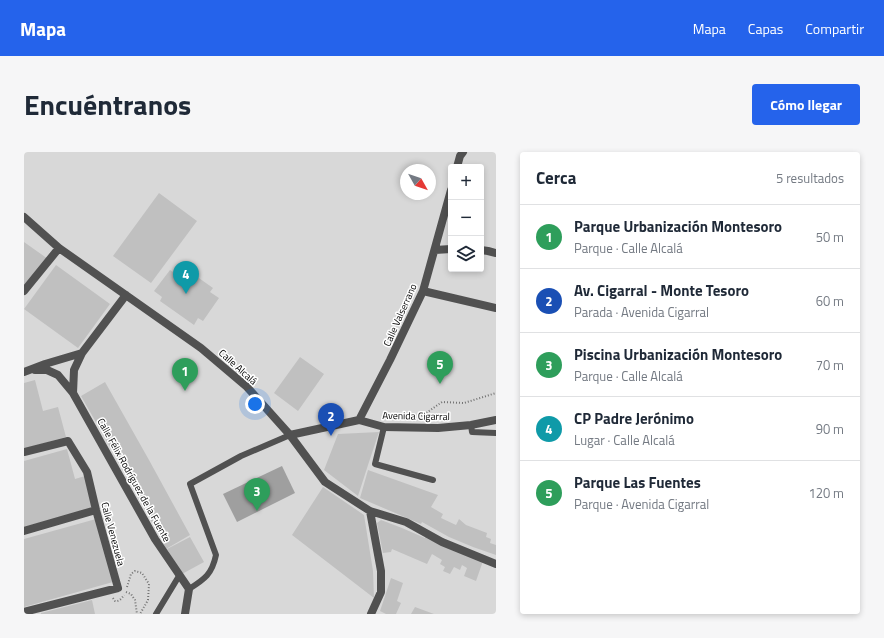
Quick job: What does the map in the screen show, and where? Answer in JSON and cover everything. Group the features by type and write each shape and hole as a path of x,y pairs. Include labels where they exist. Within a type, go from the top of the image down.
{"street":[{"path":"458,164 463,152"},
{"name":"Calle Valserrano","path":"359,420 423,291 448,200"},
{"name":"Calle Alcalá","path":"24,217 59,248 201,348 247,387 290,435 325,482 370,511 406,522 442,542 496,564"},
{"path":"24,291 59,248"},
{"path":"435,250 448,249"},
{"path":"484,250 496,253"},
{"path":"423,291 496,308"},
{"path":"73,393 74,370 82,353 126,295"},
{"path":"28,371 45,364 82,353"},
{"name":"Calle Félix Rodríguez de la Fuente","path":"28,371 47,370 58,375 73,393 154,539 189,589"},
{"name":"Avenida Cigarral","path":"290,435 359,420 384,427 438,428 471,425 496,420"},
{"name":"Calle Venezuela","path":"24,452 68,440 87,472 96,510 122,590"},
{"path":"24,532 96,510"},
{"path":"370,511 381,571 381,592 374,613"},
{"path":"185,614 189,589"},
{"path":"24,612 122,590"}],"lane":[{"path":"471,425 472,432 496,434"},
{"path":"384,427 375,464 433,480"},
{"path":"189,589 202,581 213,567 216,555 190,484 241,456 290,435"},
{"path":"156,614 179,576"}],"path":[{"path":"417,420 442,402 464,403 496,393"},
{"path":"138,614 136,612 135,600 131,594 122,590 112,593 112,596 115,601 122,598 122,590 131,574 135,571 142,573 149,584 148,600 138,614"}],"shaded area":[{"path":"24,152 496,152 496,614 24,614"},
{"path":"282,466 295,493 237,522 223,494"}],"building":[{"path":"159,193 197,221 151,283 113,256"},
{"path":"24,242 48,259 24,290"},
{"path":"179,264 213,288 210,292 219,298 203,321 198,318 194,325 160,301 162,297 154,291 170,270 173,272"},
{"path":"56,265 110,304 78,348 24,309"},
{"path":"300,357 324,374 298,411 274,393"},
{"path":"35,380 43,411 58,407 66,437 24,449 24,383"},
{"path":"105,382 190,535 166,549 81,396"},
{"path":"379,432 358,496 324,470 338,434"},
{"path":"67,449 75,479 85,476 93,508 24,527 24,461"},
{"path":"368,470 438,495 431,507 443,514 441,518 456,525 459,519 466,525 487,533 486,537 491,539 490,543 496,545 496,555 449,537 422,522 421,524 360,498"},
{"path":"323,487 364,515 373,571 374,598 292,535"},
{"path":"96,519 113,582 24,607 24,539"},
{"path":"381,520 425,538 425,536 483,561 476,581 464,576 467,568 462,565 460,570 454,567 450,574 443,571 445,567 440,564 442,560 432,554 427,564 392,549 391,552 383,553 377,523"},
{"path":"190,537 204,562 182,574 167,549"},
{"path":"391,578 403,583 397,601 401,603 396,614 386,614 380,611"},
{"path":"92,600 95,614 41,614 41,613"},
{"path":"415,607 434,614 411,614"}],"place":[{"name":"CP Padre Jerónimo","path":"186,294"},
{"name":"Parque Las Fuentes","path":"440,384"},
{"name":"Parque Urbanización Montesoro","path":"185,391"},
{"name":"Av. Cigarral - Monte Tesoro","path":"331,436"},
{"name":"Piscina Urbanización Montesoro","path":"257,511"}]}
